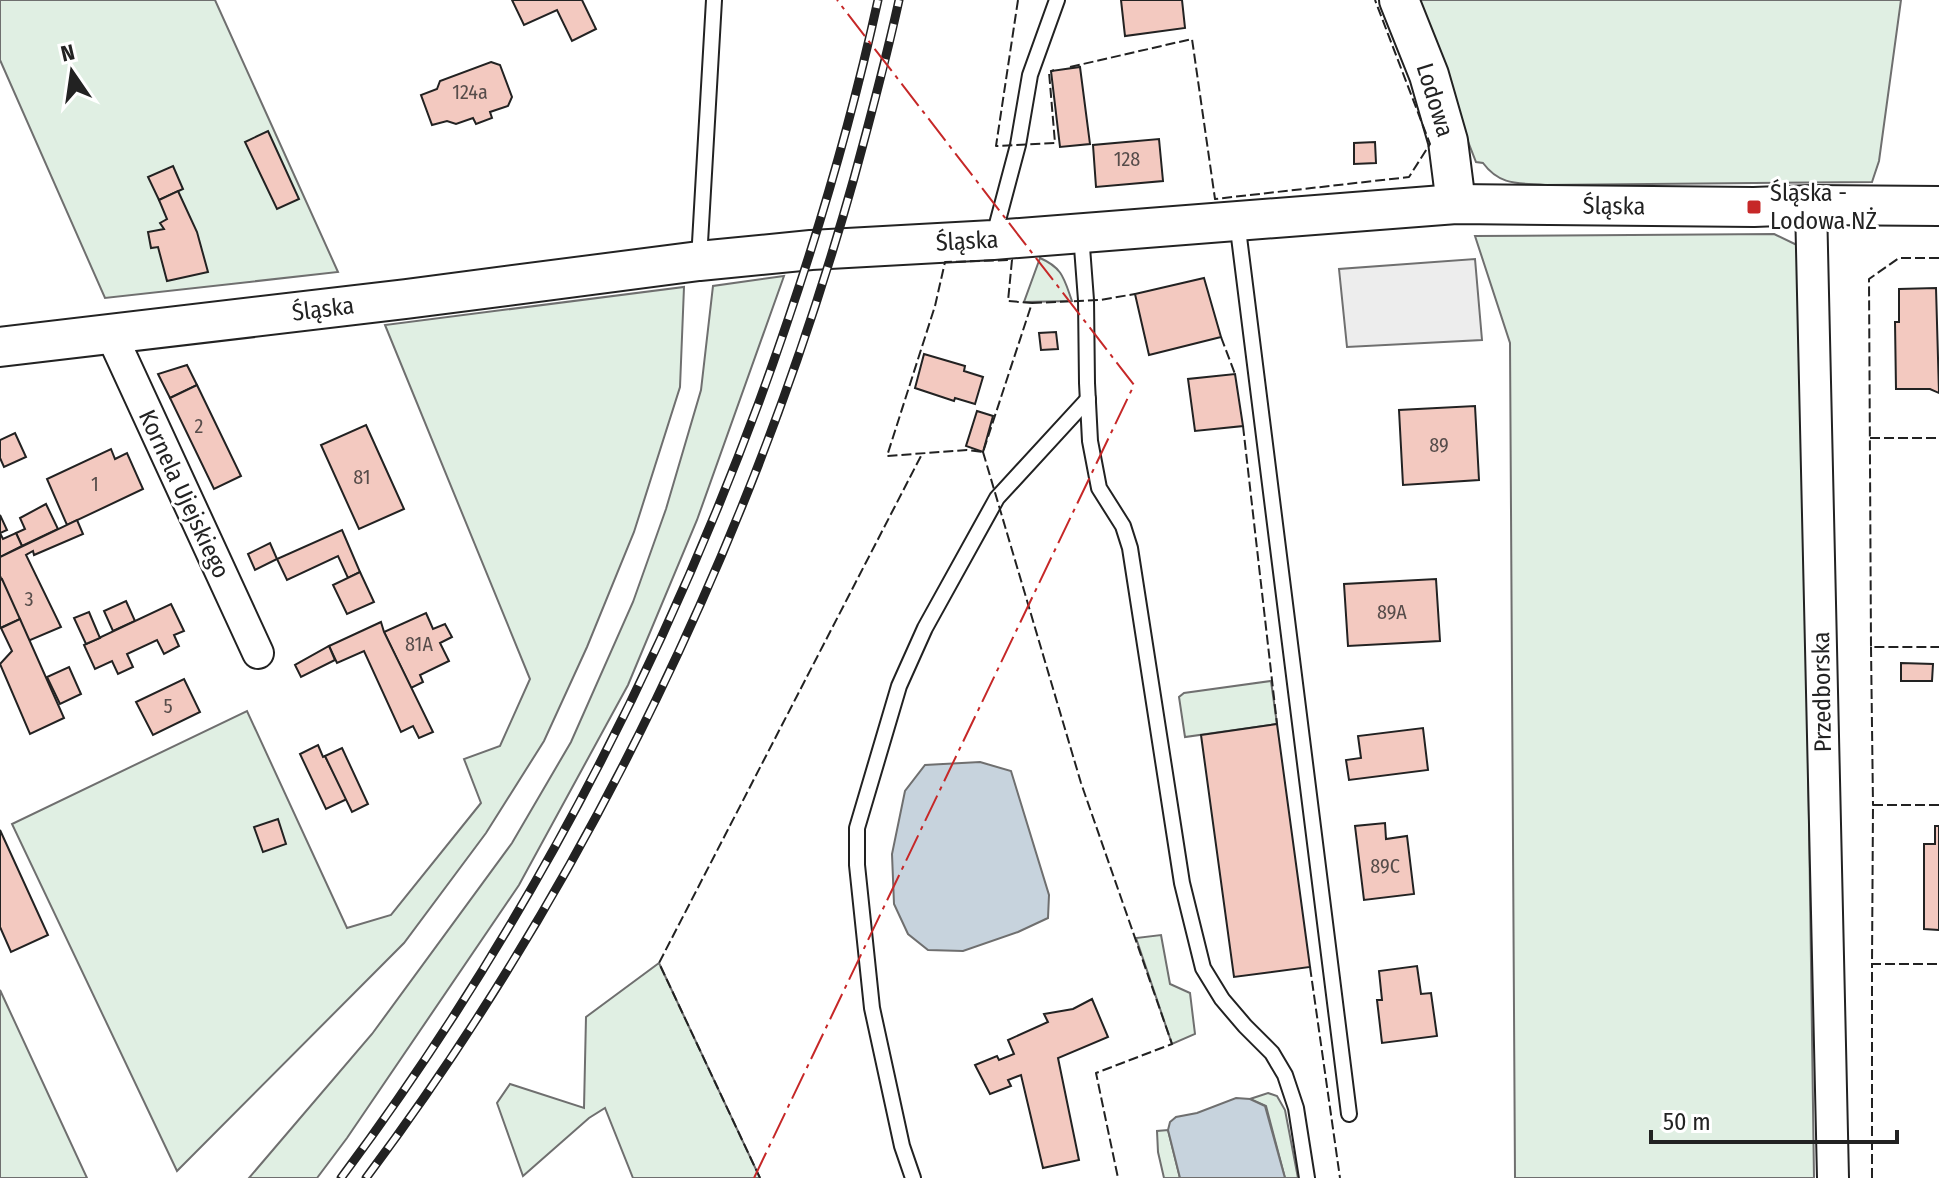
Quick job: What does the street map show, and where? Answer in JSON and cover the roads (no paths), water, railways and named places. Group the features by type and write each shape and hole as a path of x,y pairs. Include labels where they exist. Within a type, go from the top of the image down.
{"street":[{"name":"Lodowa","path":"1399,0 1429,75 1448,141 1456,204"},
{"name":"Śląska","path":"0,347 811,250 993,240 1456,204 1939,206"},
{"name":"Przedborska","path":"1811,205 1833,1178"},
{"name":"Kornela Ujejskiego","path":"111,334 258,653"}],"lane":[{"path":"699,261 714,0"},
{"path":"993,240 1018,145 1030,75 1057,0"},
{"path":"1237,221 1349,1114"},
{"path":"1081,233 1090,441 1099,488 1123,526 1130,548 1182,883 1203,968 1222,999 1272,1053 1285,1075 1296,1108 1307,1178"},
{"path":"913,1178 902,1146 872,1008 857,865 857,828 899,686 925,628 997,498 1088,399"}],"railway":[{"path":"341,1178 406,1088 524,901 578,805 675,607 719,505 794,303 840,153 878,0"},
{"path":"366,1178 446,1065 522,947 591,825 656,700 714,572 767,442 814,311 854,178 899,0"}],"place":[{"name":"Śląska - Lodowa NŻ","path":"1754,207"}]}
